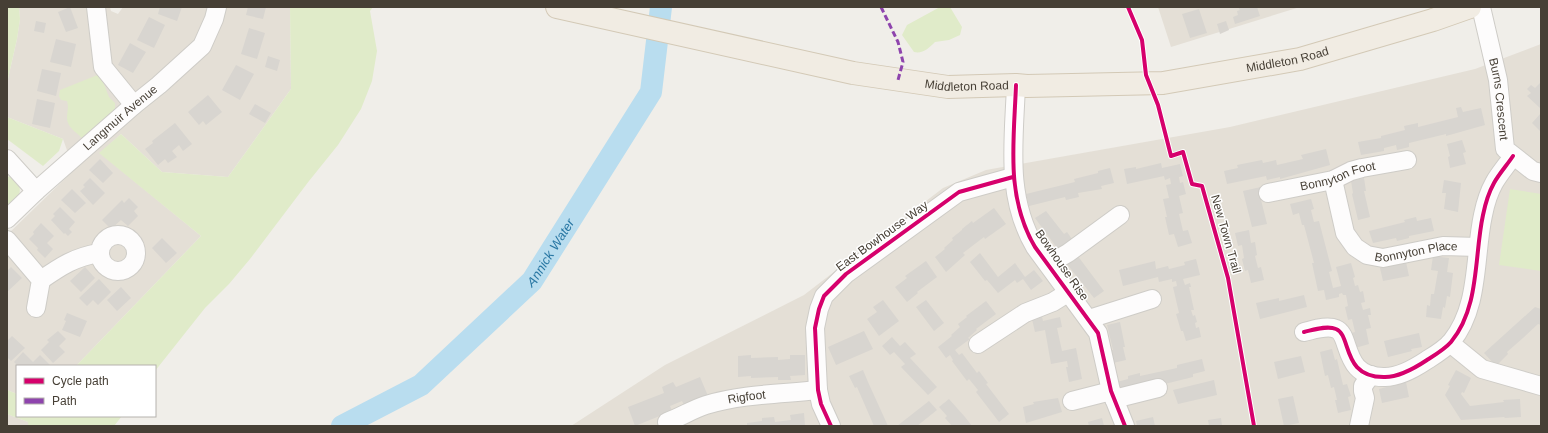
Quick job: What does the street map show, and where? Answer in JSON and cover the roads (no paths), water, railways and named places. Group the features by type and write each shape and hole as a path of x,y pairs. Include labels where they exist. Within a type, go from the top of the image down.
{"main road":[{"name":"Middleton Road","path":"557,7 853,73 948,87 1163,83 1300,59 1433,20 1470,7"}],"street":[{"path":"96,7 103,68 134,105"},
{"name":"Langmuir Avenue","path":"7,218 202,46 214,19 217,7"},
{"name":"Burns Crescent","path":"1481,7 1498,80 1505,150 1533,171 1541,173"},
{"name":"Bowhouse Rise","path":"1016,85 1013,177 1020,215 1027,233 1035,246 1098,333 1113,395 1125,426"},
{"path":"1304,332 1330,327 1338,329 1343,335 1351,360 1360,369 1370,375 1385,377 1401,374 1416,367 1450,343 1463,324 1470,306 1483,214 1494,184 1513,156"},
{"path":"7,160 36,191"},
{"name":"Bonnyton Foot","path":"1268,193 1333,180 1351,171 1362,168 1407,160"},
{"name":"East Bowhouse Way","path":"831,426 821,404 818,390 816,328 819,309 824,296 835,283 876,251 959,192 1013,177"},
{"name":"Bonnyton Place","path":"1333,180 1345,233 1355,247 1367,255 1383,258 1443,246 1478,247"},
{"path":"1049,264 1068,253 1120,215"},
{"path":"7,240 41,280"},
{"path":"36,308 41,280 64,264 84,255 99,253"},
{"path":"978,344 1014,320 1040,306 1053,302 1069,292"},
{"path":"1088,319 1152,299"},
{"path":"1450,343 1482,369 1541,386"},
{"path":"1359,426 1365,398 1362,391 1370,375"},
{"path":"1072,401 1158,388"},
{"name":"Rigfoot","path":"675,422 705,405 734,398 818,390"}],"waterway":[{"name":"Annick Water","path":"342,426 421,385 532,281 651,92 661,7"}]}
